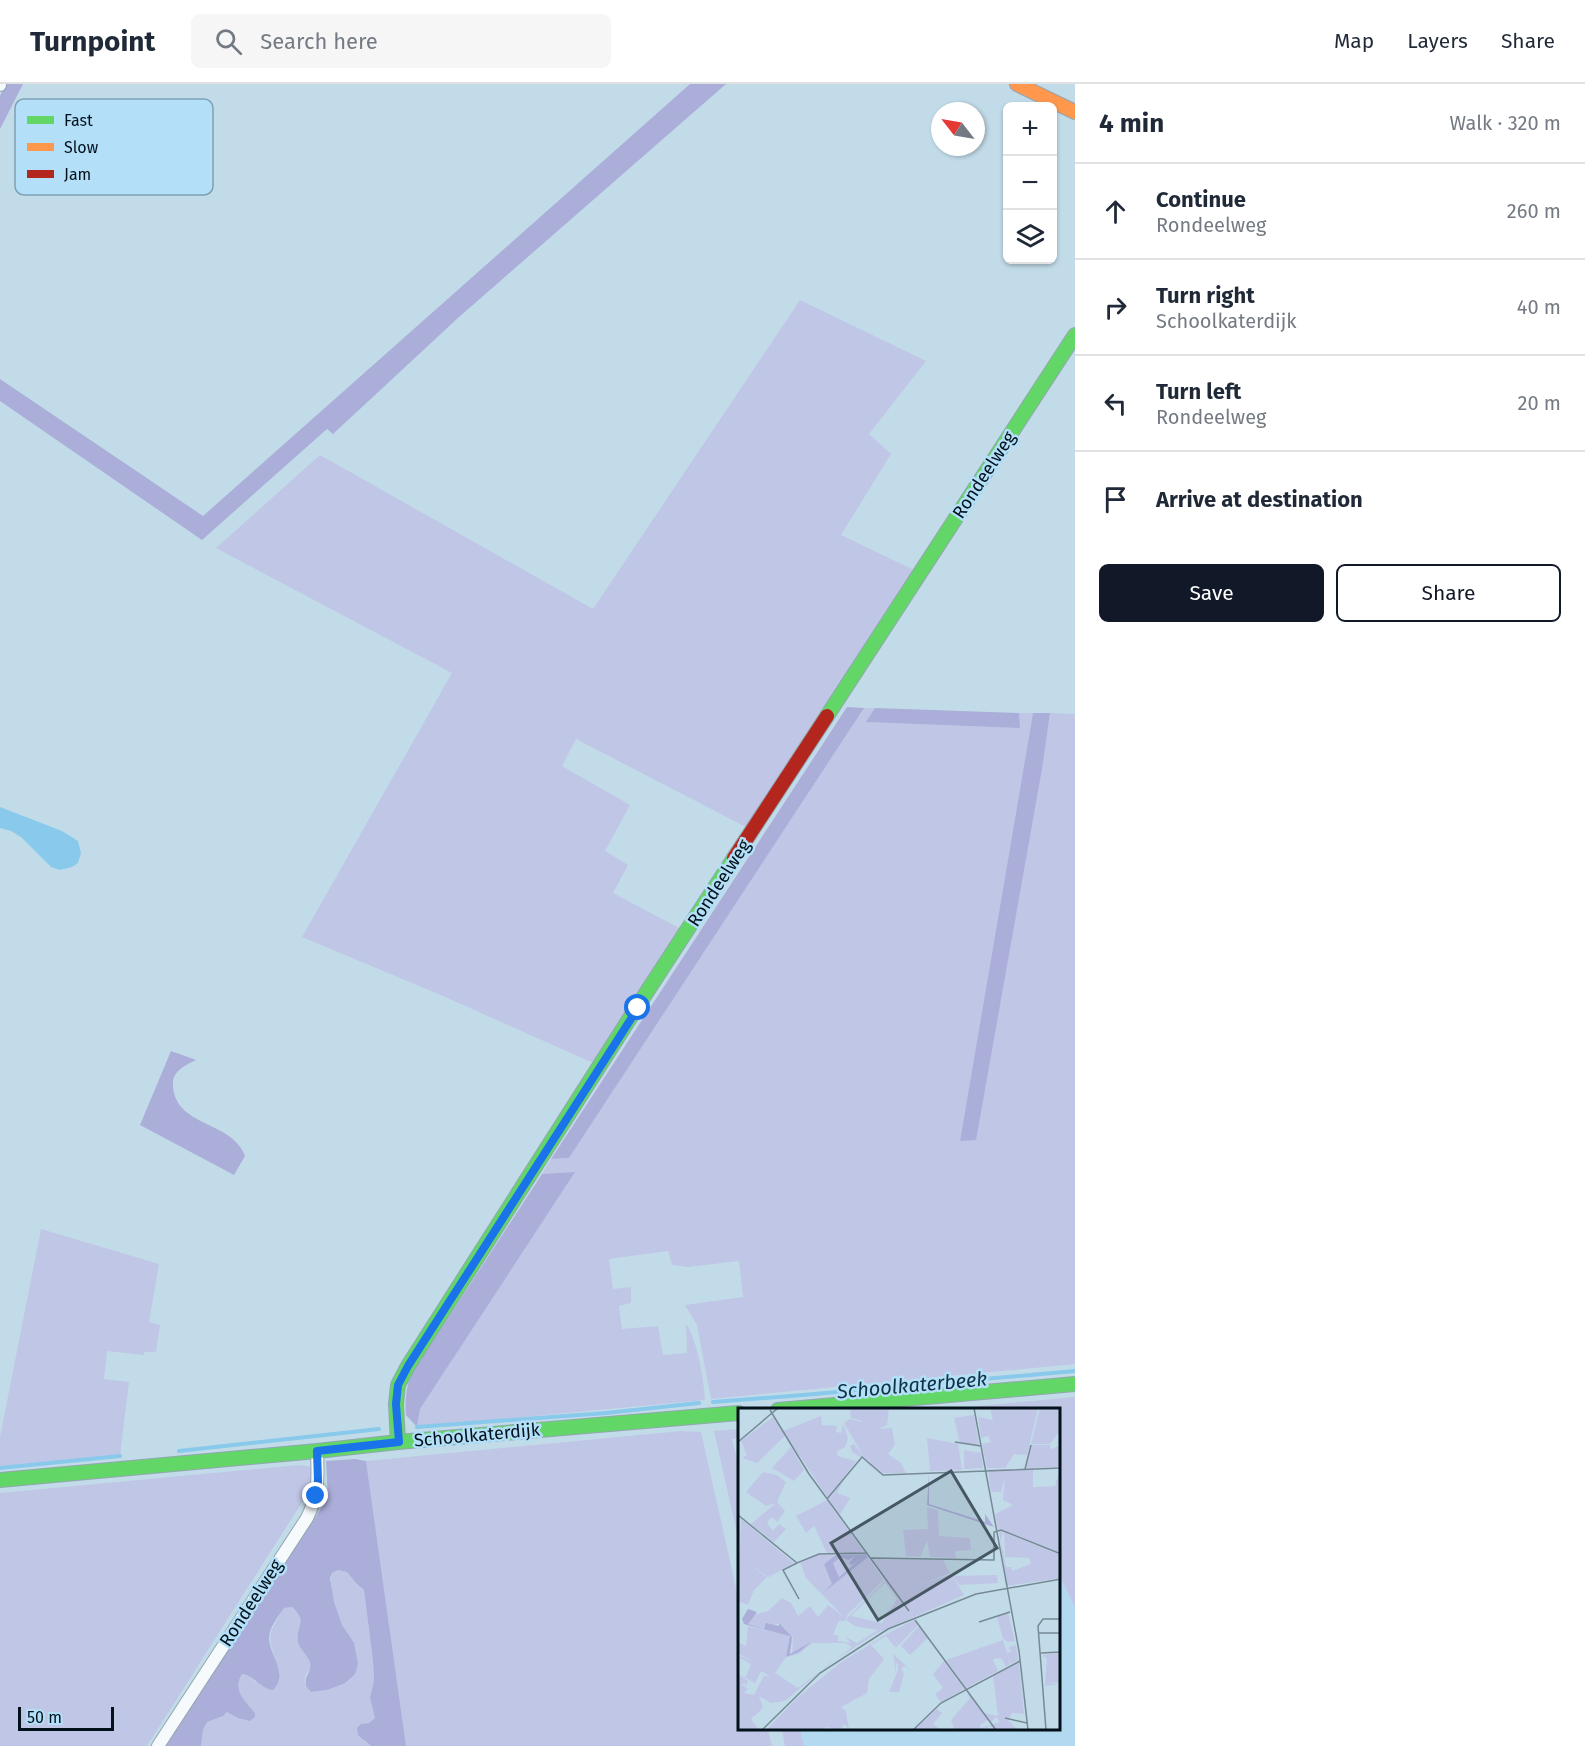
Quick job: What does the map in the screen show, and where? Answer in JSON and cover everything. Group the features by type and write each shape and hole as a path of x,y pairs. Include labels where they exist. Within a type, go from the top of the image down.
{"street":[{"path":"1017,84 1075,112"},
{"name":"Rondeelweg","path":"399,1442 396,1404 398,1385 408,1366 1075,335"},
{"path":"801,1408 1075,1384"},
{"name":"Schoolkaterdijk","path":"0,1480 399,1442 738,1413"},
{"name":"Rondeelweg","path":"158,1746 307,1518 316,1496 317,1451"}],"shaded area":[{"path":"6,84 23,84 0,129 0,96"},
{"path":"690,84 726,84 459,317 333,434 327,429 202,540 0,401 0,379 203,516"},
{"path":"800,300 926,361 869,434 891,454 841,535 916,571 746,827 576,739 562,766 630,805 605,851 628,865 613,893 681,929 593,1063 443,996 302,937 452,673 216,548 320,455 593,609"},
{"path":"847,707 864,708 569,1158 551,1159"},
{"path":"864,708 875,708 867,722 1020,728 1019,713 1033,713 960,1141 1043,763 1050,713 1075,714 1075,1364 711,1399 697,1325 685,1305 743,1297 739,1261 688,1267 672,1265 668,1251 609,1259 613,1289 631,1287 631,1303 619,1306 622,1329 658,1326 663,1355 687,1353 686,1324 697,1349 705,1400 417,1427 420,1409 574,1173 542,1174 551,1159 569,1158"},
{"path":"875,708 1019,713 1020,728 866,722"},
{"path":"1033,713 1050,713 1043,763 976,1140 960,1141"},
{"path":"0,807 62,831 78,841 81,853 78,863 60,870 51,867 21,837 0,828"},
{"path":"171,1051 196,1060 187,1064 174,1076 173,1086 176,1099 183,1109 193,1117 229,1136 239,1145 245,1156 234,1175 140,1125"},
{"path":"575,1172 420,1409 417,1427 406,1415 406,1395 411,1375 542,1174"},
{"path":"41,1229 159,1264 149,1322 160,1325 156,1352 144,1352 144,1355 107,1351 104,1379 129,1382 120,1456 0,1468 0,1437"},
{"path":"1075,1397 1075,1607 1060,1577 1060,1408 957,1408"},
{"path":"738,1429 738,1438 732,1439 738,1463 738,1538 714,1431"},
{"path":"681,1431 701,1432 738,1597 738,1731 768,1731 772,1746 406,1746 366,1461"},
{"path":"355,1459 366,1461 406,1746 371,1746 358,1735 357,1728 361,1724 369,1723 375,1718 370,1698 374,1680 373,1661 364,1590 347,1572 338,1570 332,1573 330,1578 334,1602 342,1625 354,1643 358,1664 355,1674 345,1683 327,1690 311,1692 306,1686 310,1661 298,1642 301,1620 292,1607 284,1608 269,1635 279,1671 277,1684 273,1690 246,1675 242,1674 239,1680 241,1695 255,1713 255,1717 250,1721 227,1712 207,1722 203,1730 201,1746 166,1746 328,1498 326,1461"},
{"path":"299,1465 313,1467 313,1485 147,1746 0,1746 0,1493"},
{"path":"338,1570 347,1572 364,1590 373,1661 374,1680 370,1698 375,1718 369,1723 361,1724 364,1741 371,1746 201,1746 203,1730 207,1722 227,1712 238,1718 255,1713 239,1690 238,1685 242,1674 249,1675 255,1682 280,1673 270,1640 273,1627 284,1608 292,1607 301,1620 298,1642 310,1665 305,1676 306,1686 311,1692 327,1690 354,1644 345,1631 334,1600 331,1578 332,1573"},
{"path":"1060,1577 1075,1607 1075,1746 804,1746 800,1731 1060,1731"},
{"path":"782,1731 800,1731 804,1746 785,1746"}],"waterway":[{"name":"Schoolkaterbeek","path":"713,1402 1075,1371"},
{"name":"Schoolkaterbeek","path":"417,1427 606,1413 699,1403"},
{"name":"Schoolkaterbeek","path":"179,1451 379,1429"},
{"name":"Schoolkaterbeek","path":"0,1468 120,1456"}],"traffic: fast":[{"path":"827,716 1075,335"},
{"path":"398,1442 396,1404 398,1385 408,1366 734,858"},
{"path":"801,1408 1075,1384"},
{"path":"0,1480 398,1442 738,1413"}],"traffic: slow":[{"path":"1017,84 1075,112"}],"traffic: jam":[{"path":"734,858 827,716"}],"route":[{"path":"316,1496 317,1451 399,1442 396,1404 398,1385 408,1366 638,1008"}]}
